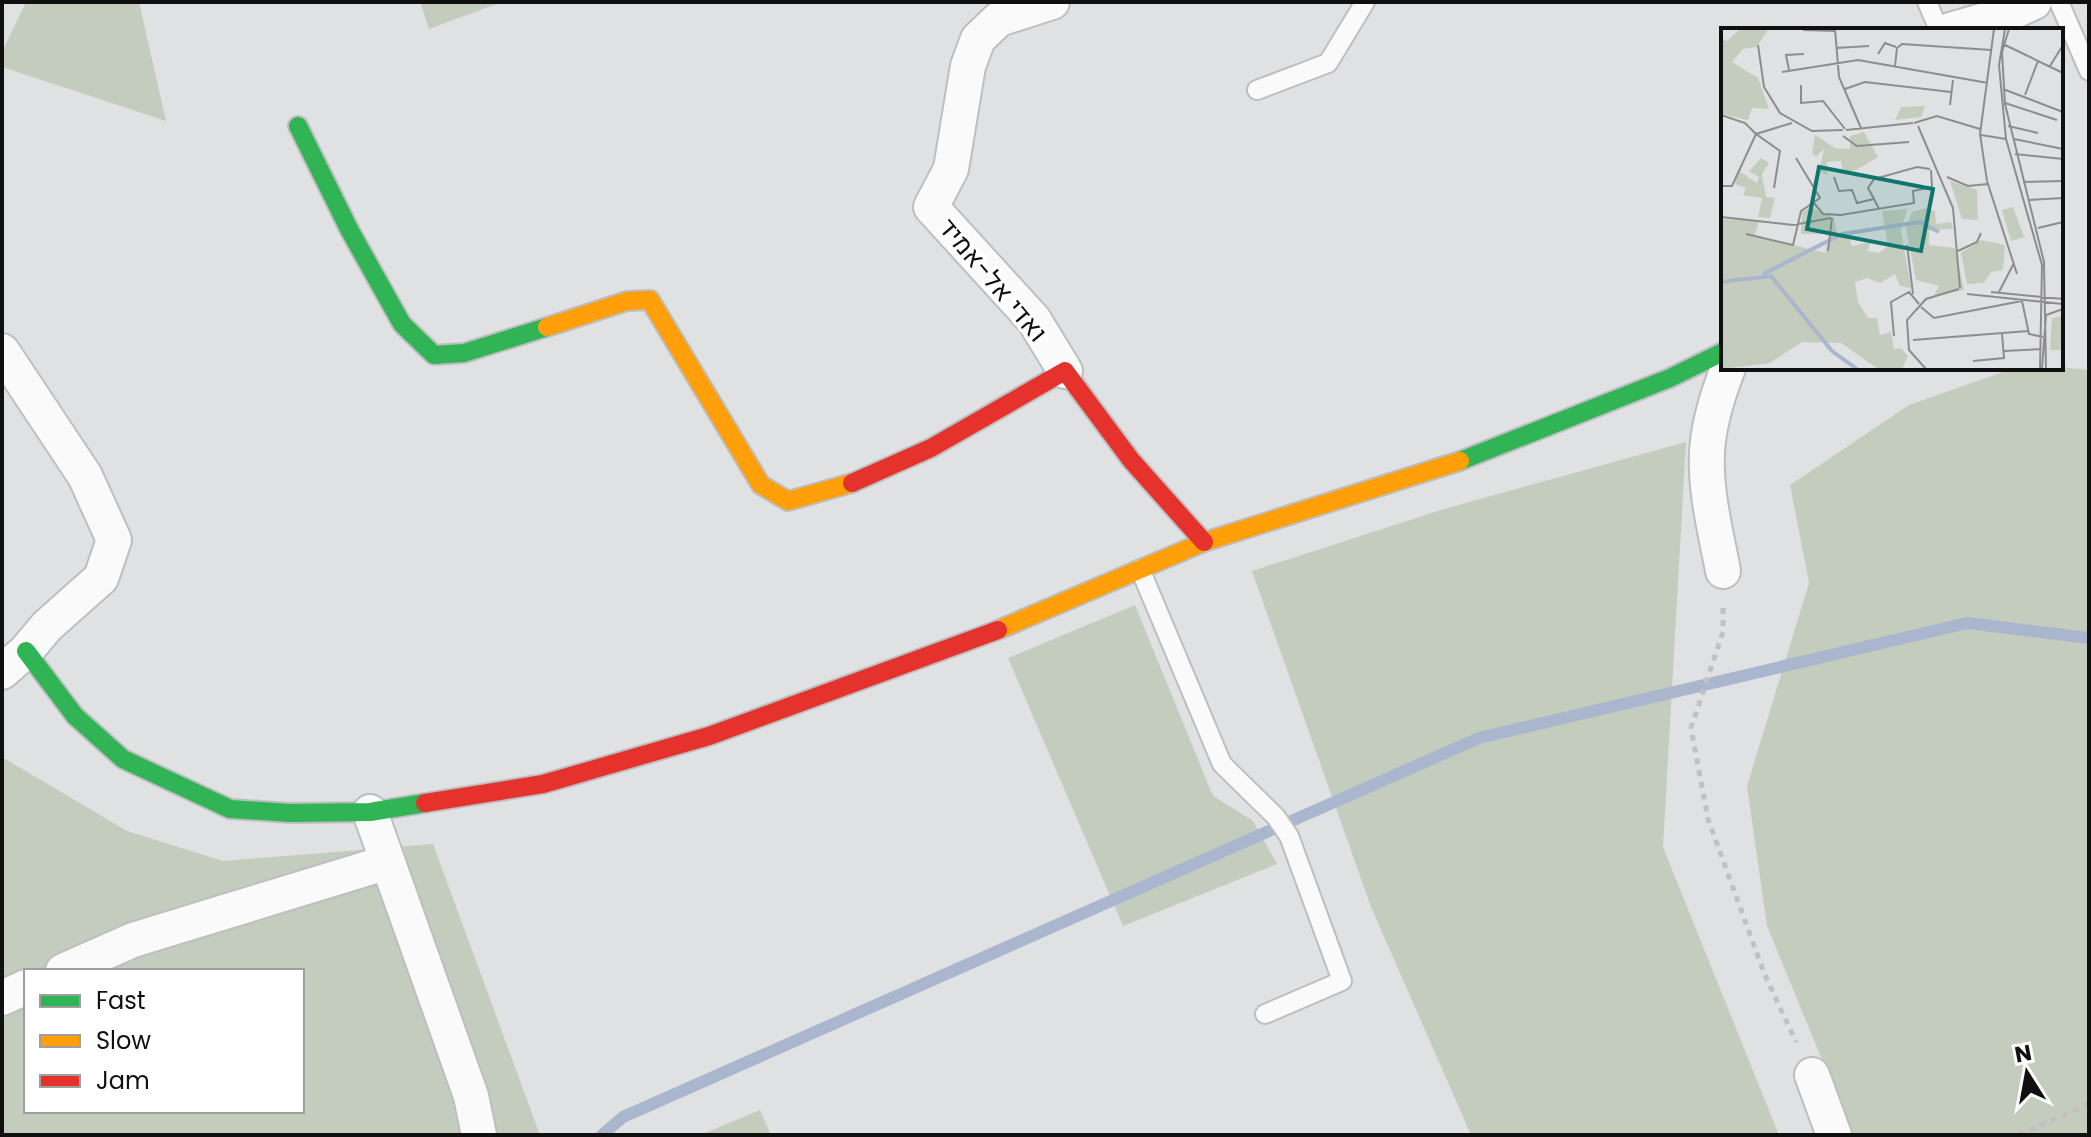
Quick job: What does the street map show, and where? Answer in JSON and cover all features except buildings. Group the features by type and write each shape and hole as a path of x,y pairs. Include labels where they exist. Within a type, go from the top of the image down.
{"street":[{"name":"ואדי אל-אמיד","path":"1052,2 999,19 978,39 968,66 951,169 931,207 1034,320 1065,371"},
{"path":"1957,28 2013,12 2034,2"},
{"path":"298,126 350,231 402,324 434,355 464,353 627,301 650,300 761,485 788,501 828,493 919,454 1065,371 1131,460 1204,542"},
{"path":"2,351 85,476 114,540 101,578 47,626 14,662 123,759 230,809 290,813 370,812 543,784 709,736 977,639 1204,542 1453,464 1670,378 1721,353"},
{"path":"1723,571 1712,512 1707,453 1727,370"},
{"path":"370,812 471,1096 479,1135"},
{"path":"68,969 133,940 388,862"},
{"path":"2,998 24,988"},
{"path":"1812,1075 1834,1135"}],"lane":[{"path":"1257,90 1328,63 1365,2"},
{"path":"1927,2 1938,28"},
{"path":"2059,2 2089,71"},
{"path":"1140,569 1222,764 1276,817 1289,836 1342,981 1265,1014"}],"path":[{"path":"1723,571 1723,632 1691,728 1708,819 1764,973 1812,1075"},
{"path":"2018,1135 2089,1104"}],"green space":[{"path":"26,2 139,2 166,121 2,67 2,52"},
{"path":"420,2 502,2 429,29"},
{"path":"2063,367 2089,370 2089,1135 1853,1135 1767,926 1747,786 1809,583 1790,485 1909,405 2008,370 2063,370"},
{"path":"1686,442 1663,847 1779,1135 1471,1135 1371,907 1252,571 1444,509"},
{"path":"1135,605 1213,796 1253,821 1277,864 1123,926 1008,658"},
{"path":"2,757 127,831 223,861 433,844 540,1135 2,1135"},
{"path":"760,1110 771,1135 700,1135"}],"waterway":[{"path":"602,1135 623,1117 1479,738 1967,623 2089,638"}],"traffic: fast":[{"path":"298,126 350,231 402,324 434,355 464,353 547,327"},
{"path":"1460,461 1670,378 1721,353"},
{"path":"26,651 75,716 123,759 230,809 290,813 370,812 425,803"}],"traffic: slow":[{"path":"547,327 627,301 650,300 761,485 788,501 852,483"},
{"path":"998,630 1204,542 1460,461"}],"traffic: jam":[{"path":"852,483 931,448 1065,371 1131,460 1204,542"},
{"path":"425,803 543,784 709,736 998,630"}]}
